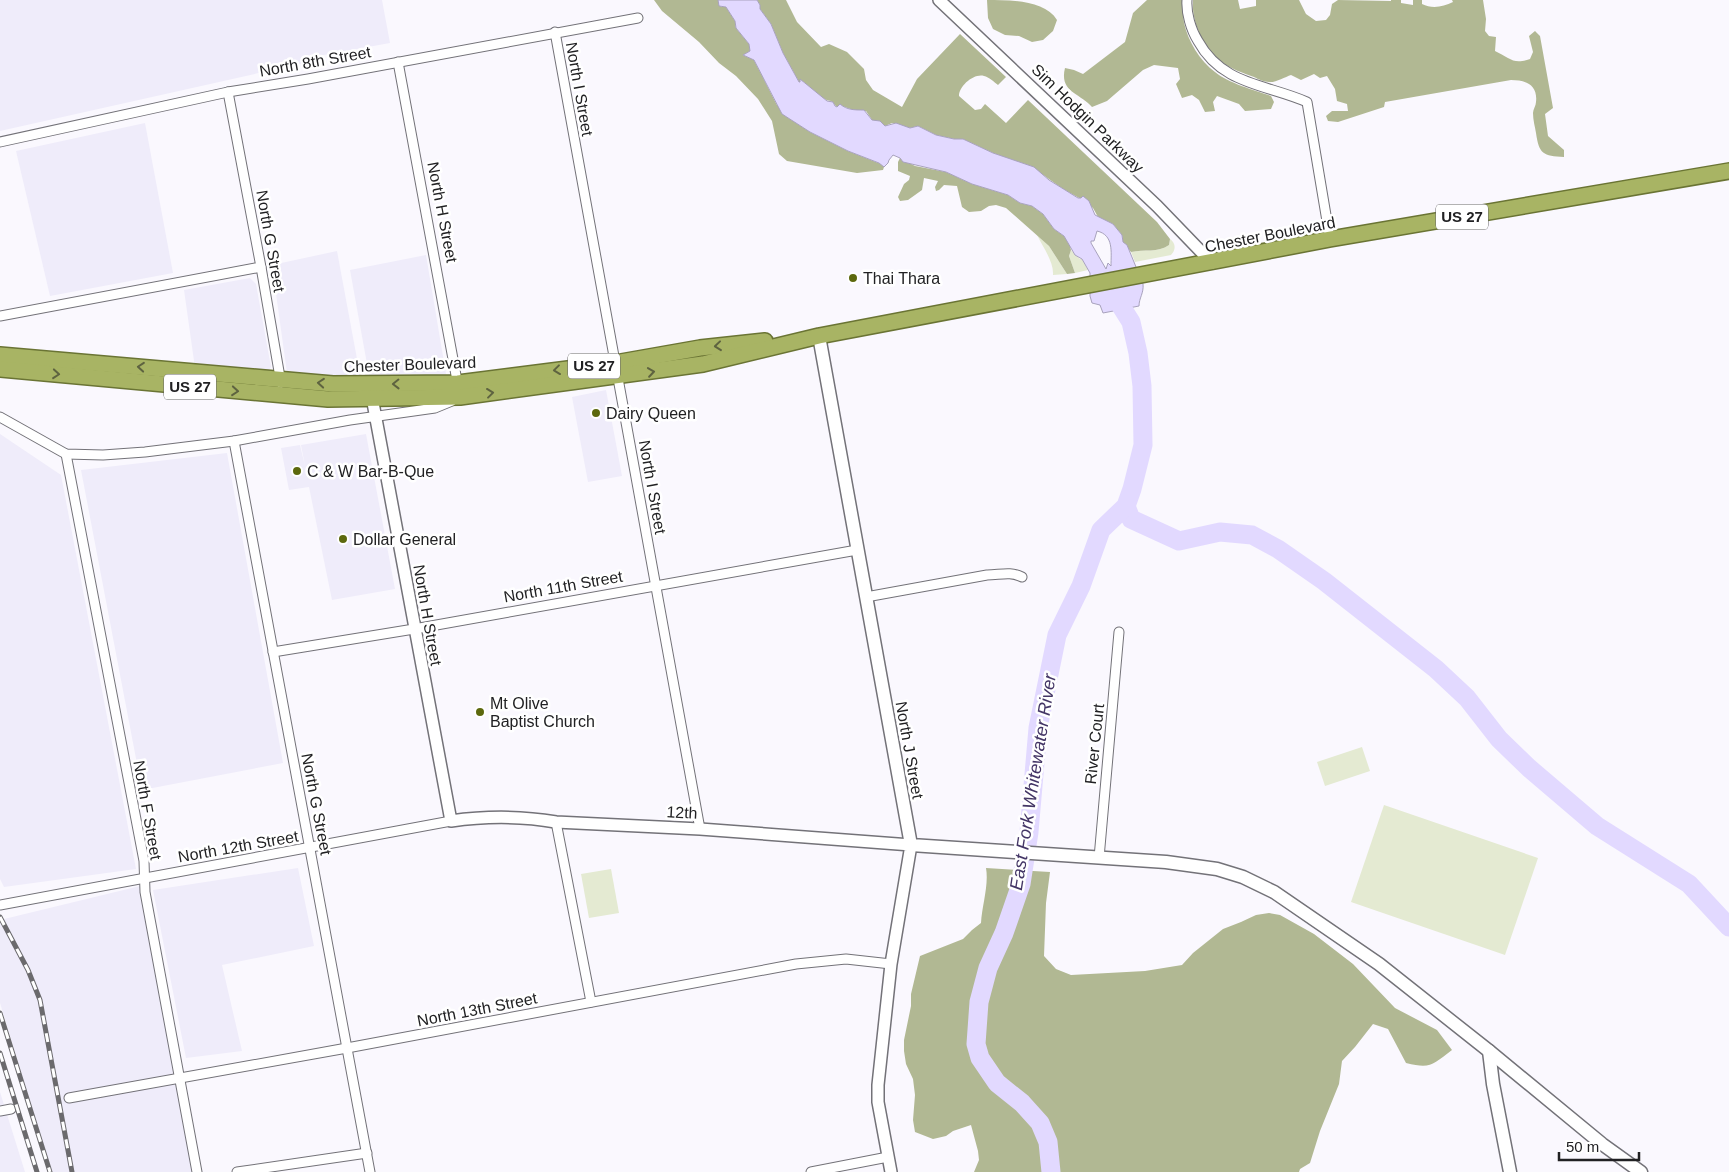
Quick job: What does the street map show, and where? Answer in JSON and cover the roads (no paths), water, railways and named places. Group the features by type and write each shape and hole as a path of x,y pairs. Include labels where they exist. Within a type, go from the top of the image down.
{"highway":[{"name":"Chester Boulevard","path":"4,369 328,399 371,392 459,390 616,370 700,348 819,336 1330,240 1729,171"},
{"name":"Chester Boulevard","path":"6,355 333,384 371,392"}],"main road":[{"name":"North J Street","path":"819,336 911,845"},
{"path":"911,845 1166,862 1217,869 1257,883 1274,892 1378,964 1489,1051 1602,1144 1641,1172"},
{"path":"1489,1051 1493,1084 1510,1172"}],"street":[{"name":"Sim Hodgin Parkway","path":"939,0 1157,206 1212,263"},
{"path":"1187,0 1195,36 1202,50 1219,67 1232,76 1307,102 1330,240"},
{"name":"North 8th Street","path":"0,142 228,92 638,18"},
{"name":"North I Street","path":"555,32 700,829"},
{"name":"North H Street","path":"398,62 459,390"},
{"name":"North G Street","path":"228,92 261,267 282,395"},
{"path":"0,316 261,267"},
{"name":"Chester Boulevard","path":"66,454 103,455 145,452 234,441 436,408 459,390"},
{"name":"North H Street","path":"371,392 451,821"},
{"path":"0,417 66,454"},
{"name":"North G Street","path":"234,441 370,1172"},
{"name":"North F Street","path":"66,454 144,861 145,892 178,1078 197,1172"},
{"name":"North 11th Street","path":"273,652 414,629 858,550"},
{"path":"866,596 987,575 1006,573 1022,577"},
{"name":"River Court","path":"1099,858 1119,632"},
{"name":"12th","path":"451,821 497,817 556,822 700,829 911,845"},
{"name":"North 12th Street","path":"0,905 451,821"},
{"path":"556,822 591,1002"},
{"name":"North J Street","path":"891,1172 878,1102 878,1085 891,964 911,845"},
{"name":"North 13th Street","path":"69,1098 796,964 830,959 846,959 891,964"},
{"path":"0,1111 11,1109"},
{"path":"237,1172 367,1153"},
{"path":"811,1172 888,1157"}],"waterway":[{"name":"East Fork Whitewater River","path":"1051,1172 1048,1142 1040,1123 1022,1103 997,1083 980,1058 976,1044 979,1002 988,968 1004,933 1021,884 1029,832 1038,728 1057,635 1081,586 1101,530 1126,506 1143,445 1142,386 1138,353 1131,322 1109,287"},
{"path":"1126,506 1131,519 1179,541 1220,532 1252,535 1278,549 1324,581 1436,669 1467,698 1499,739 1529,768 1597,826 1689,884 1729,927"}],"railway":[{"path":"0,917 28,970 40,1000 72,1172"},
{"path":"0,1013 50,1172"},
{"path":"0,1053 37,1172"}],"place":[{"name":"Thai Thara","path":"853,278"},
{"name":"Dairy Queen","path":"596,413"},
{"name":"C & W Bar-B-Que","path":"297,471"},
{"name":"Dollar General","path":"343,539"},
{"name":"Mt Olive Baptist Church","path":"480,712"}]}
